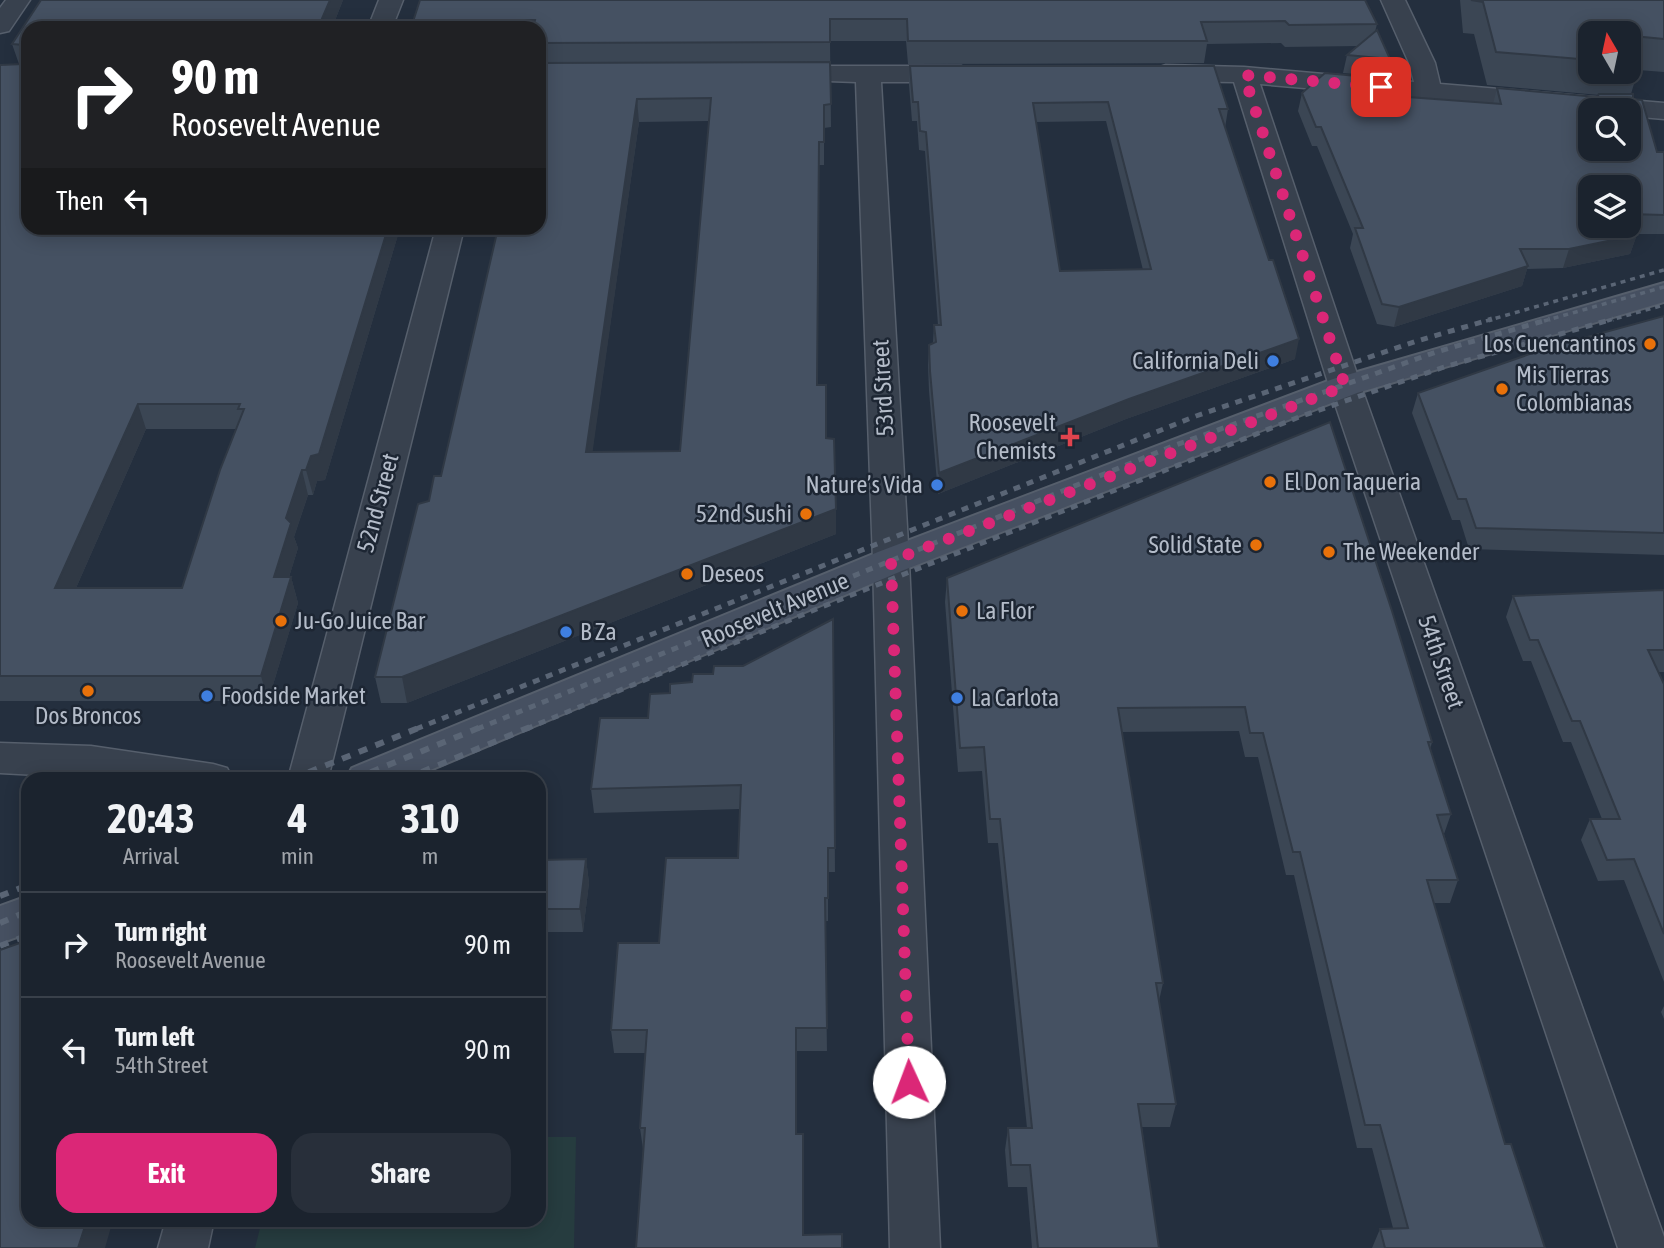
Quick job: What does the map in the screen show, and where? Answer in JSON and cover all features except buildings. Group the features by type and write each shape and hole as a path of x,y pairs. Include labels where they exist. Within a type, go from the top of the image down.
{"main road":[{"name":"Roosevelt Avenue","path":"384,772 891,561 1345,386 1664,292"},
{"path":"0,925 21,917"}],"street":[{"path":"0,26 18,0"},
{"path":"383,21 391,0"},
{"path":"1393,0 1422,63 1429,91"},
{"path":"753,74 985,74"},
{"name":"53rd Street","path":"868,74 891,561 915,1248"},
{"path":"1138,74 1244,75 1661,115"},
{"name":"54th Street","path":"1244,75 1345,386 1643,1248"},
{"name":"52nd Street","path":"309,772 448,235"},
{"path":"0,758 91,761 166,772"},
{"path":"183,1248 188,1227"}],"green space":[{"path":"546,1137 576,1137 574,1248 255,1248 260,1227 546,1227"}],"railway":[{"path":"1486,321 1664,270"},
{"path":"1544,321 1664,287"},
{"path":"1607,321 1664,305"},
{"path":"416,729 1196,416 1417,341 1492,319"},
{"path":"477,729 1173,446 1436,352 1550,319"},
{"path":"526,729 819,608 1299,417 1444,367 1613,319"},
{"path":"309,772 421,727"},
{"path":"371,772 481,727"},
{"path":"422,772 530,727"},
{"path":"0,896 21,888"},
{"path":"0,923 21,914"},
{"path":"0,946 21,938"}],"place":[{"name":"Los Cuencantinos","path":"1650,344"},
{"name":"California Deli","path":"1273,361"},
{"name":"Mis Tierras Colombianas","path":"1502,389"},
{"name":"Roosevelt Chemists","path":"1070,437"},
{"name":"El Don Taqueria","path":"1270,482"},
{"name":"Nature’s Vida","path":"937,485"},
{"name":"52nd Sushi","path":"806,514"},
{"name":"Solid State","path":"1256,545"},
{"name":"The Weekender","path":"1329,552"},
{"name":"Deseos","path":"687,574"},
{"name":"La Flor","path":"962,611"},
{"name":"Ju-Go Juice Bar","path":"281,621"},
{"name":"B Za","path":"566,632"},
{"name":"Dos Broncos","path":"88,691"},
{"name":"Foodside Market","path":"207,696"},
{"name":"La Carlota","path":"957,698"}],"route":[{"path":"909,1082 891,561 1345,386 1244,75 1381,87"}]}
